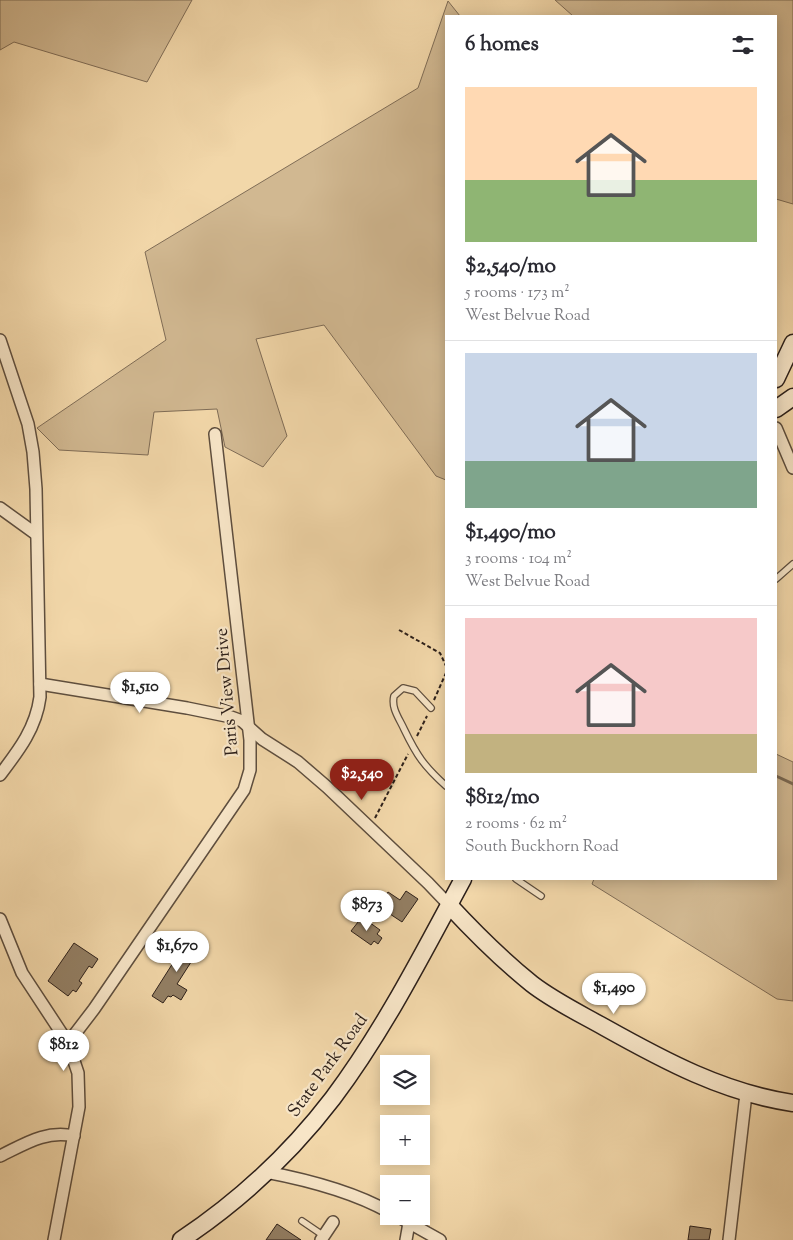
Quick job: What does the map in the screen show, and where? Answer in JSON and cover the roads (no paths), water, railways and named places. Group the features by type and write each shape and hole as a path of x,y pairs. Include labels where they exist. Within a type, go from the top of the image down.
{"main road":[{"path":"777,377 793,343"},
{"path":"777,408 793,397"},
{"name":"State Park Road","path":"181,1240 221,1211 266,1172 316,1119 352,1071 378,1030 462,880"},
{"path":"449,905 510,966 554,999 686,1070 718,1084 746,1094 793,1103"}],"street":[{"path":"0,340 28,424 35,480 40,684 39,709 31,730 0,775"},
{"path":"777,430 793,468"},
{"name":"Paris View Drive","path":"68,1043 94,1009 244,790 250,770 248,726 221,470 215,434"},
{"path":"0,508 36,534"},
{"path":"40,684 187,708 230,717 248,726 262,739 298,762 327,787 449,905"},
{"path":"0,919 22,973 68,1043 76,1064 79,1084 79,1107 54,1240"},
{"path":"729,1240 746,1094"},
{"path":"0,1156 32,1141 54,1134 74,1136"},
{"path":"266,1172 339,1190 380,1207"},
{"path":"323,1238 333,1222"},
{"path":"406,1240 409,1225"},
{"path":"413,1225 440,1240"}],"lane":[{"path":"777,578 793,564"},
{"path":"431,708 412,689 403,688 394,696 395,710 415,753 445,785"},
{"path":"517,880 541,896"},
{"path":"302,1221 323,1238"}],"waterway":[{"path":"777,776 793,784"}]}
